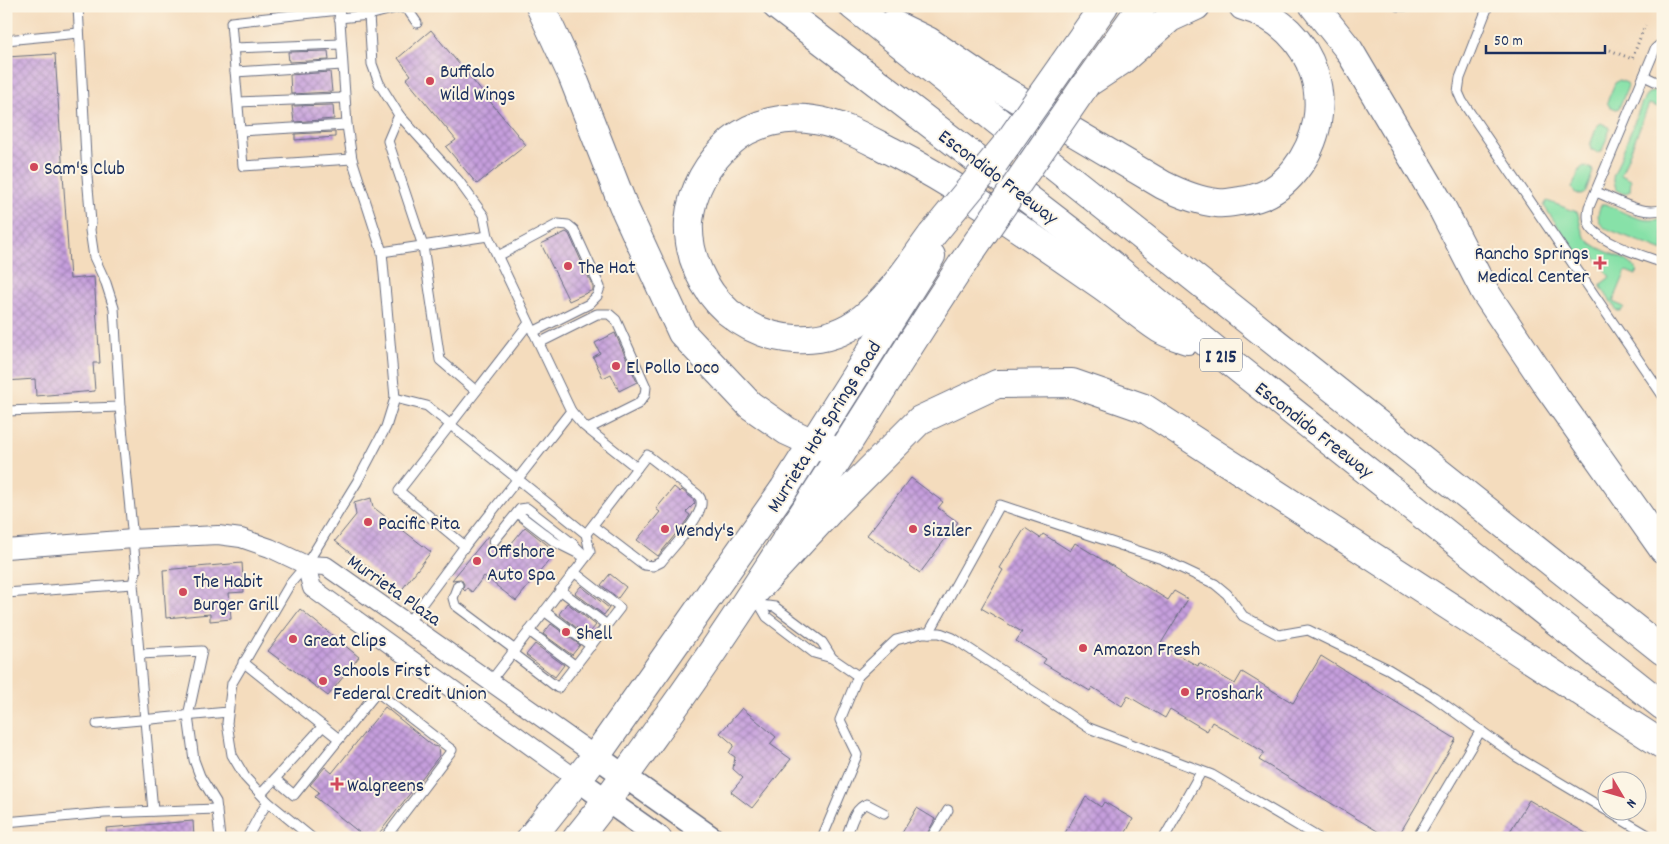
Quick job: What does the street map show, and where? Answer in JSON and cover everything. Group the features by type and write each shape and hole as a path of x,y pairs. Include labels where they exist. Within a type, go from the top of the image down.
{"main road":[{"path":"540,6 572,76 623,205 682,333 750,405 787,431 813,444 841,453"},
{"name":"Escondido Freeway","path":"777,6 1082,240 1218,353 1663,706"},
{"name":"Escondido Freeway","path":"853,6 1663,651"},
{"path":"857,6 928,41 984,79 1163,186 1184,195 1220,203 1263,196 1277,188 1300,164 1309,148 1318,122 1317,85 1306,54 1294,37 1280,23 1268,15 1243,6"},
{"path":"1104,6 1007,144 936,238 881,301 863,318 848,328 817,339 787,339 760,331 743,323 721,306 709,291 693,258 689,231 694,194 702,176 726,146 740,134 776,120 797,118 814,120 845,129 910,161 985,205 1162,330 1218,353"},
{"name":"Murrieta Hot Springs Road","path":"577,838 607,801 755,602 841,453 902,355 1086,84 1142,6"},
{"path":"1086,84 1121,61 1170,18 1196,6"},
{"path":"1314,6 1348,50 1440,204 1485,292 1547,385 1663,549"},
{"name":"Murrieta Hot Springs Road","path":"531,838 596,756 784,489 936,238"},
{"path":"755,602 833,507 920,420 998,384 1072,383 1144,408 1663,745"}],"street":[{"name":"Murrieta Plaza","path":"6,549 134,539 218,535 241,538 270,548 306,565 326,566 596,756"},
{"path":"306,565 312,588 660,838"},
{"path":"596,756 712,838"}],"lane":[{"path":"78,6 90,230 94,256 106,283 114,308 120,406 134,539 136,570 134,584 153,811"},
{"path":"1398,6 1405,6"},
{"path":"1488,6 1460,78 1458,92 1613,325 1663,396"},
{"path":"352,159 243,166 231,22 339,11 369,15 400,7 408,10 418,23"},
{"path":"312,838 268,802 245,777 232,755 227,723 232,683 290,584 306,565 357,482 386,427 395,398 382,252 352,159 347,125 339,11"},
{"path":"369,15 372,64 378,82 400,114 458,180 484,216 488,236 571,411 588,429 638,468"},
{"path":"6,40 80,34"},
{"path":"1663,42 1655,49 1587,216 1590,226 1597,234 1663,263"},
{"path":"233,48 341,44"},
{"path":"235,72 342,65"},
{"path":"1644,76 1663,85"},
{"path":"238,102 344,98"},
{"path":"400,114 388,141 423,246 440,360 476,391"},
{"path":"240,131 347,125"},
{"path":"1596,192 1646,212 1656,212 1663,209"},
{"path":"465,546 398,490 476,391 531,328 589,304 600,288 574,230 568,225 558,224 498,256"},
{"path":"382,252 488,236"},
{"path":"539,343 597,314 609,314 616,320 646,387 645,395 638,404 588,429"},
{"path":"395,398 427,406 586,534 590,552 490,682"},
{"path":"6,410 120,406"},
{"path":"407,624 465,546 571,411"},
{"path":"586,534 592,526 638,468 647,455 697,494 701,501 700,509 695,519 661,562 653,566 644,566 592,526"},
{"path":"930,633 1000,505 1162,559 1215,584 1227,594 1243,616 1279,635 1308,630 1388,669 1434,697 1518,757 1596,804"},
{"path":"494,541 517,513 554,542 586,557"},
{"path":"458,585 453,598 455,605 558,688 620,608 574,572"},
{"path":"6,593 134,584"},
{"path":"560,590 607,625"},
{"path":"755,602 775,607 822,642 832,658"},
{"path":"755,602 767,618 814,654 832,658 858,676"},
{"path":"544,611 591,646"},
{"path":"529,631 576,666"},
{"path":"822,838 857,755 840,720 858,676 896,640 923,633 940,633 953,638 1089,728 1212,775 1319,838"},
{"path":"140,654 202,651 188,716 194,760 200,776 216,802 220,838"},
{"path":"243,662 339,739"},
{"path":"276,779 294,795 377,692 452,750 385,838"},
{"path":"97,724 228,712"},
{"path":"261,794 323,726"},
{"path":"1417,838 1481,730"},
{"path":"1164,838 1201,772"},
{"path":"247,838 268,802"},
{"path":"846,838 860,806 867,804 884,813"},
{"path":"6,822 104,813 217,809"},
{"path":"931,838 948,810"},
{"path":"1626,822 1653,838"}],"path":[{"path":"1610,50 1632,59 1645,25"}],"green space":[{"path":"1619,80 1627,83 1628,86 1619,108 1616,109 1609,106 1607,102 1615,83"},
{"path":"1658,91 1663,93 1661,108 1649,104 1621,175 1631,180 1630,191 1624,194 1616,189 1613,177 1642,102 1648,93"},
{"path":"1601,123 1610,129 1602,151 1598,153 1591,149 1590,145 1597,126"},
{"path":"1584,166 1592,169 1593,172 1585,193 1581,195 1574,192 1572,188 1580,169"},
{"path":"1547,201 1577,212 1582,232 1591,243 1632,264 1637,270 1636,275 1626,271 1613,302 1624,307 1621,311 1617,311 1601,287 1601,284 1610,277 1591,251 1579,257 1544,206"},
{"path":"1602,204 1640,219 1655,220 1663,218 1663,251 1605,228 1598,216"}],"building":[{"path":"431,30 526,145 477,184 446,147 456,140 406,79 411,75 398,58"},
{"path":"328,51 329,60 289,62 288,52"},
{"name":"Sam's Club","path":"55,54 70,279 94,277 100,363 93,363 95,391 36,396 35,379 6,381 6,57"},
{"path":"330,72 332,92 291,94 290,75"},
{"path":"333,105 334,119 294,122 292,106"},
{"path":"335,132 335,137 295,140 295,134"},
{"name":"The Hat","path":"566,232 569,234 593,287 593,290 569,301 541,244"},
{"name":"El Pollo Loco","path":"615,333 637,382 619,391 611,374 603,378 593,357 600,353 595,343"},
{"name":"Sizzler","path":"911,478 943,502 938,508 958,522 920,573 867,535"},
{"name":"Wendy's","path":"674,487 680,492 682,490 695,503 686,512 690,515 687,520 658,556 637,540 660,512 656,509"},
{"path":"371,498 373,507 431,552 400,592 335,541 356,515 354,503"},
{"path":"525,527 556,552 516,601 484,576 472,592 467,588 465,591 463,589 464,584 461,579 452,580 488,536 490,546 496,547 499,545 506,550"},
{"path":"1025,528 1040,538 1043,534 1070,551 1075,543 1168,600 1174,591 1188,599 1160,645 1198,666 1199,663 1235,684 1242,672 1293,703 1321,656 1456,739 1397,838 1389,838 1259,760 1264,752 1212,722 1207,731 1170,709 1165,718 1128,696 1122,706 1092,687 1090,691 1043,663 1046,659 1016,641 1022,632 981,608 1003,570 1000,568"},
{"path":"242,563 244,592 229,593 231,619 210,621 210,614 166,618 163,570"},
{"path":"610,574 626,587 618,598 601,585"},
{"path":"581,586 609,608 604,615 575,593"},
{"path":"567,603 596,625 587,636 559,614"},
{"path":"300,609 359,657 328,696 268,651"},
{"path":"551,624 580,645 572,655 543,634"},
{"path":"535,644 564,665 555,677 526,655"},
{"name":"Walgreens","path":"385,707 433,746 438,747 439,756 377,836 365,837 315,797 319,792 310,785 325,767 332,773"},
{"path":"742,708 776,737 770,744 791,759 752,808 731,792 743,778 733,769 735,757 729,753 734,745 720,733"},
{"path":"1086,797 1101,807 1104,802 1133,819 1123,838 1062,838"},
{"path":"1529,800 1594,838 1506,838"},
{"path":"917,808 935,819 925,838 899,838"},
{"path":"193,821 194,838 107,838 106,828"}],"place":[{"name":"Buffalo Wild Wings","path":"430,81"},
{"name":"Sam's Club","path":"34,167"},
{"name":"Rancho Springs Medical Center","path":"1600,263"},
{"name":"The Hat","path":"568,266"},
{"name":"El Pollo Loco","path":"616,366"},
{"name":"Pacific Pita","path":"368,522"},
{"name":"Wendy's","path":"665,529"},
{"name":"Sizzler","path":"913,529"},
{"name":"Offshore Auto Spa","path":"477,561"},
{"name":"The Habit Burger Grill","path":"183,592"},
{"name":"Shell","path":"566,632"},
{"name":"Great Clips","path":"293,639"},
{"name":"Amazon Fresh","path":"1083,648"},
{"name":"Schools First Federal Credit Union","path":"323,681"},
{"name":"Proshark","path":"1185,692"},
{"name":"Walgreens","path":"337,784"}]}
